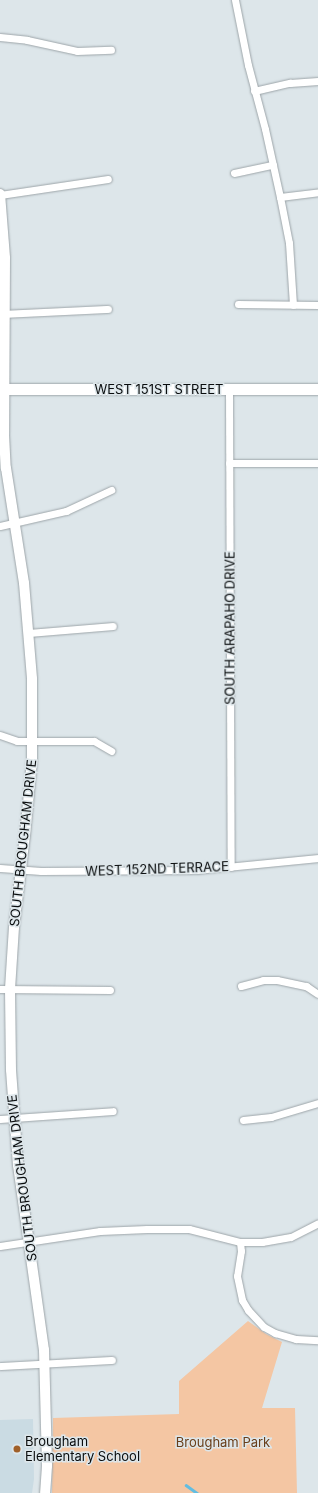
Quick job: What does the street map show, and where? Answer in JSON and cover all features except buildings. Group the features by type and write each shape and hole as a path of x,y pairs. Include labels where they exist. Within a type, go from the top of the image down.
{"main road":[{"name":"WEST 151ST STREET","path":"2,389 318,389"}],"street":[{"path":"235,0 254,91 273,165 289,243 293,305"},
{"path":"0,37 27,40 77,52 111,50"},
{"path":"254,91 290,83 318,81"},
{"path":"234,173 273,165"},
{"path":"0,194 108,179"},
{"path":"280,197 318,192"},
{"name":"SOUTH BROUGHAM DRIVE","path":"0,194 5,258 2,314 2,389 4,436 14,523 24,583 32,679 32,740 29,801 14,927 10,989 11,1070 13,1118 44,1363 47,1466 45,1493"},
{"path":"238,304 318,305"},
{"path":"2,314 108,309"},
{"name":"SOUTH ARAPAHO DRIVE","path":"229,389 231,867"},
{"path":"229,463 318,463"},
{"path":"0,526 66,511 111,490"},
{"path":"29,633 113,626"},
{"path":"0,735 17,741 94,741 111,751"},
{"name":"WEST 152ND TERRACE","path":"0,868 41,871 188,870 318,858"},
{"path":"241,986 263,980 278,980 306,986 318,994"},
{"path":"0,989 110,990"},
{"path":"243,1120 270,1117 318,1103"},
{"path":"0,1119 113,1110"},
{"path":"0,1246 100,1232 180,1228 201,1230 240,1242 262,1242 291,1237 318,1223"},
{"path":"240,1242 241,1251 236,1276 242,1300 248,1310 264,1326 275,1333 296,1339 318,1340"},
{"path":"0,1366 112,1360"}],"shaded area":[{"name":"Brougham Elementary School","path":"33,1419 34,1479 32,1493 0,1493 0,1420"}],"green space":[{"name":"Brougham Park","path":"248,1321 266,1334 282,1342 262,1408 295,1408 297,1493 52,1493 53,1418 179,1414 179,1381"}],"waterway":[{"path":"186,1485 197,1493"}],"place":[{"name":"Brougham Elementary School","path":"17,1449"}]}
